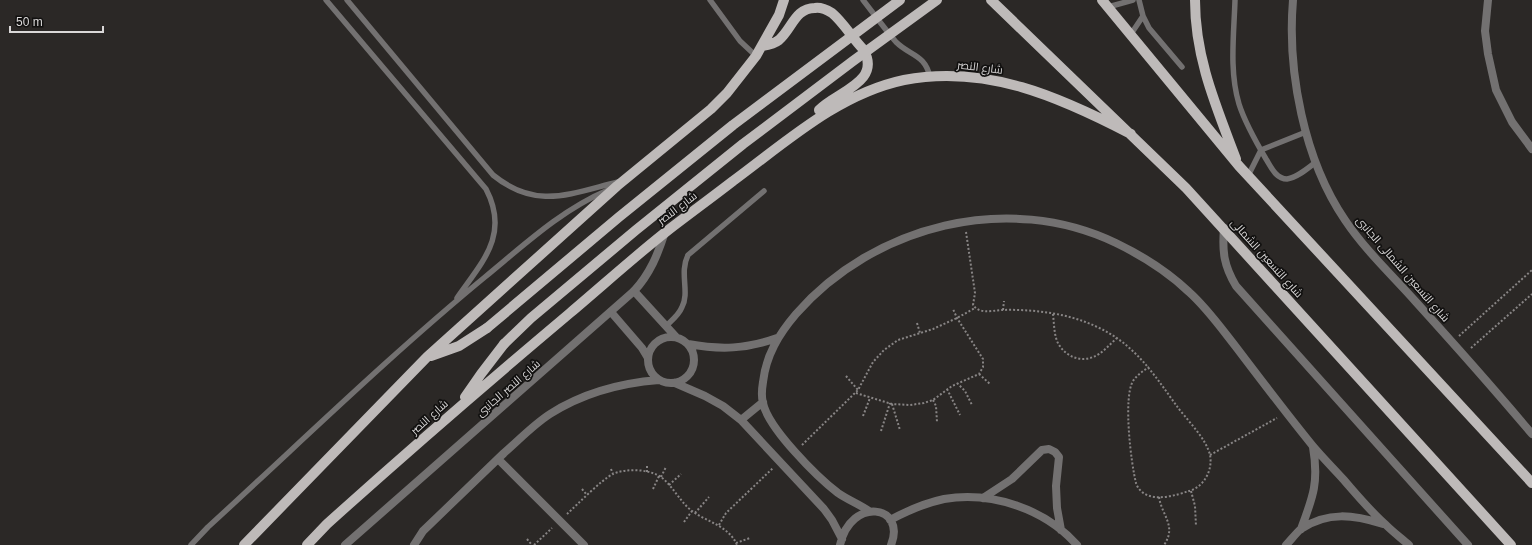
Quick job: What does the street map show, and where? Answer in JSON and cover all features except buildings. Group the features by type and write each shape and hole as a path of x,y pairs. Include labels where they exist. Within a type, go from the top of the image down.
{"main road":[{"path":"244,545 427,356 621,184 711,109 727,93 756,56 779,15 784,0"},
{"path":"427,356 459,346 487,328 619,217 733,125 900,0"},
{"path":"460,405 504,344 536,313 743,144 937,0"},
{"name":"شارع التسعين الشمالى","path":"991,0 1186,188 1511,545"},
{"path":"1195,0 1201,57 1213,99 1239,166"},
{"path":"1105,4 1239,166 1532,483"},
{"path":"762,46 779,40 799,14 804,10 822,8 834,15 863,49 866,54 868,65 864,76 856,85 822,107 816,115 814,121"},
{"name":"شارع النصر","path":"307,545 327,524 460,405 665,232 814,121 830,110 865,92 902,81 930,76 977,77 1014,84 1097,116 1131,134"}],"street":[{"name":"شارع التسعين الشمالى الجانبى","path":"1293,0 1292,24 1294,70 1301,114 1316,162 1344,219 1360,240 1464,354 1532,434"},
{"path":"1488,0 1485,31 1488,54 1496,90 1512,122 1532,149"},
{"path":"890,545 894,537 894,528 885,514 870,510 848,500 836,491 822,479 778,432 771,422 763,402 764,373 768,357 777,338 805,304 827,283 851,265 878,249 906,236 935,227 964,221 1026,219 1085,231 1114,242 1141,256 1190,292 1211,314 1313,446 1384,524 1409,545"},
{"path":"1224,228 1223,256 1228,272 1236,286 1468,545"},
{"name":"شارع النصر الجانبى","path":"347,544 634,291 648,275 665,232"},
{"path":"634,291 676,337"},
{"path":"611,312 642,348 648,358 651,370 659,380"},
{"path":"648,358 651,348 658,341 666,337 676,337 688,344 694,353 694,363 691,372 684,379 675,383"},
{"path":"688,344 724,348 741,347 759,344 777,338"},
{"path":"414,545 423,531 535,425 567,404 602,390 621,385 659,380 667,383 675,383 705,396 723,406 741,420 824,509 832,520 841,542"},
{"path":"741,420 763,402"},
{"path":"1301,529 1316,483 1316,464 1313,446"},
{"path":"983,498 1012,479 1042,450 1049,449 1055,452 1059,458 1056,486 1057,508 1062,530"},
{"path":"498,459 584,545"},
{"path":"890,520 925,504 963,497 983,498 1024,508 1044,518 1062,530 1077,545"},
{"path":"841,542 845,530 851,522 858,515 870,510"},
{"path":"1286,545 1301,529 1320,519 1342,515 1364,518 1384,524"}],"lane":[{"path":"326,0 481,183 491,198 496,217 495,236 484,259 452,304"},
{"path":"347,0 492,175 503,184 528,195 556,197 621,184"},
{"path":"710,0 740,41 756,56"},
{"path":"863,0 897,42 924,62 930,76"},
{"path":"1105,4 1133,0"},
{"path":"1139,0 1150,28 1182,67"},
{"path":"1235,0 1234,67 1236,92 1244,116 1261,150 1275,173 1282,178 1290,178 1316,162"},
{"path":"1131,34 1144,16"},
{"path":"1248,176 1261,150 1306,132"},
{"path":"191,545 208,527 452,304 551,223 585,201 621,184"},
{"path":"666,326 680,311 684,303 684,267 688,256 764,191"}],"path":[{"path":"964,221 975,293 973,305 975,308 983,312 1003,310 1052,314 1086,322 1117,338 1126,344 1149,367 1205,443 1210,455 1210,464 1205,480 1191,491 1159,498 1145,494 1136,484 1130,445 1130,393 1133,381 1141,372 1149,367"},
{"path":"1452,342 1532,270"},
{"path":"1464,354 1532,294"},
{"path":"1003,310 1004,301"},
{"path":"796,451 857,392 873,362 884,350 898,340 957,318 975,308"},
{"path":"846,376 857,392 870,398 891,404 910,405 933,400 957,383 979,374 983,367 983,359 957,318 953,309"},
{"path":"1052,314 1057,340 1061,348 1067,354 1076,358 1084,359 1093,357 1101,353 1117,338"},
{"path":"916,323 920,333"},
{"path":"979,374 990,384"},
{"path":"957,383 965,391 972,405"},
{"path":"947,389 960,415"},
{"path":"863,416 870,398"},
{"path":"933,400 936,406 937,422"},
{"path":"891,404 900,430"},
{"path":"881,431 891,404"},
{"path":"1210,455 1287,412"},
{"path":"719,526 726,513 780,461"},
{"path":"646,472 647,465"},
{"path":"653,490 666,467"},
{"path":"611,469 613,474"},
{"path":"527,539 533,545 613,474 629,471 646,472 660,477 692,511 702,518 719,526 732,536 736,544 750,538"},
{"path":"669,485 681,474"},
{"path":"582,489 588,495"},
{"path":"1191,491 1195,506 1196,526"},
{"path":"695,512 709,497"},
{"path":"1159,498 1170,529 1169,537 1164,545"},
{"path":"684,522 692,511"}]}
